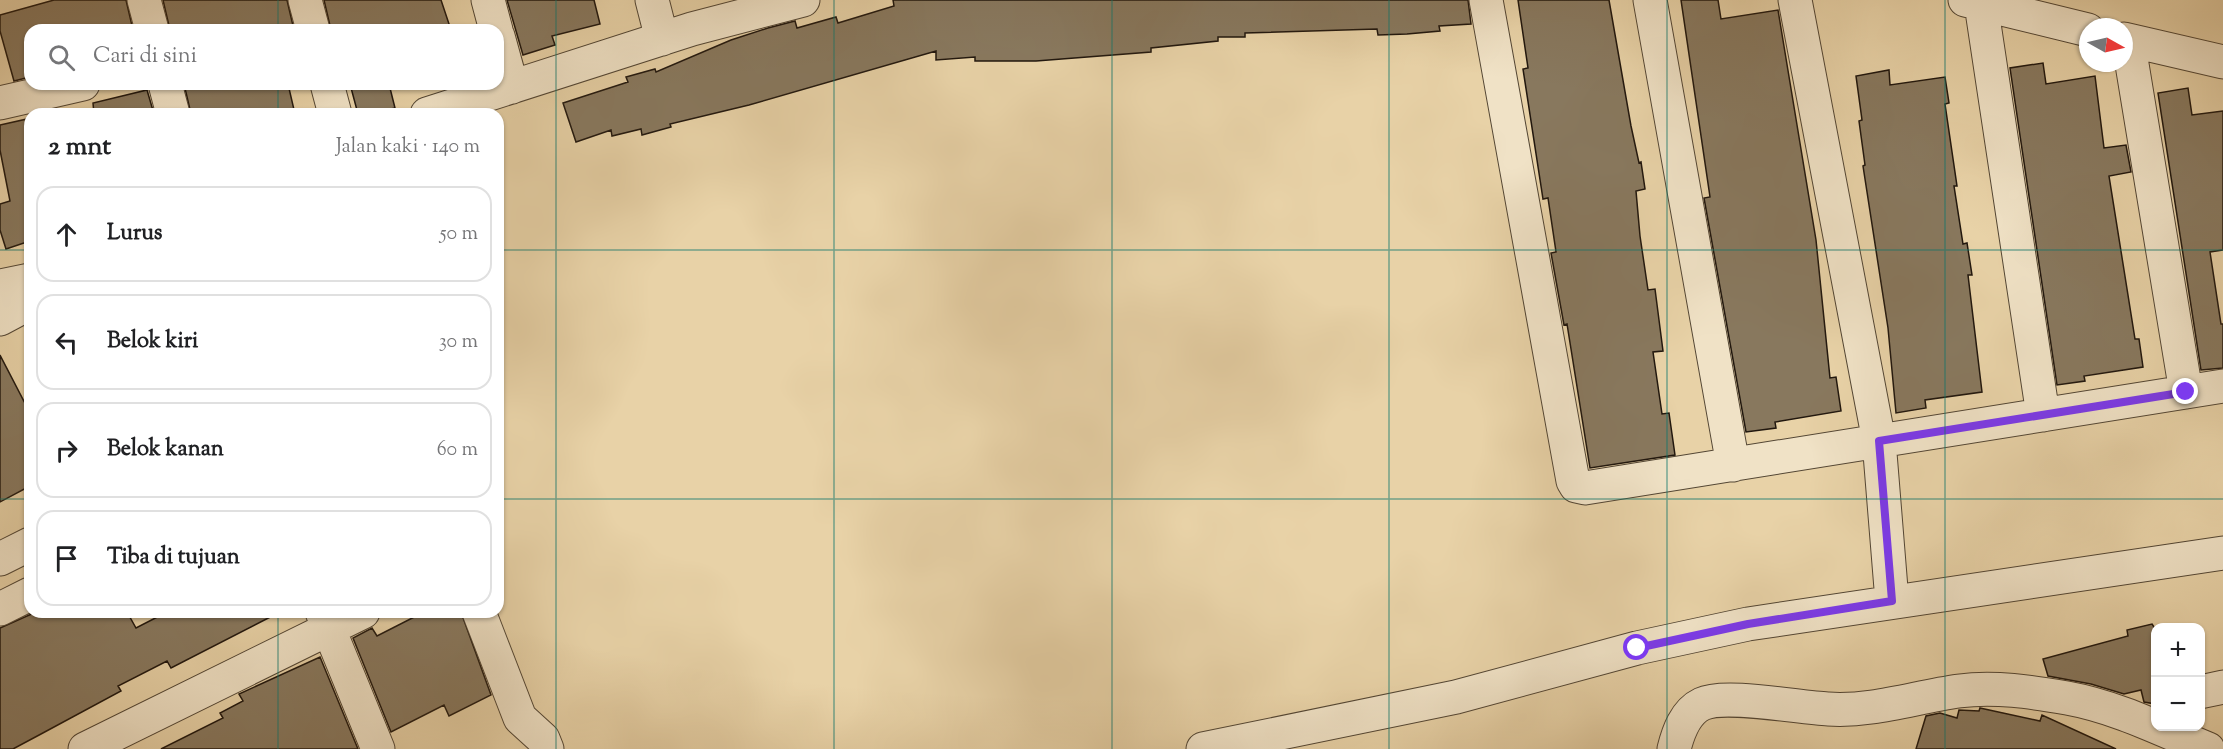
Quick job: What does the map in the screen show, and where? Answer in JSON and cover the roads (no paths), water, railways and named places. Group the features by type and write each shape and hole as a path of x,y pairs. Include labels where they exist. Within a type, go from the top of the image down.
{"street":[{"path":"144,0 150,24"},
{"path":"306,0 312,24"},
{"path":"488,0 494,24"},
{"path":"652,0 662,39"},
{"path":"504,90 662,39 803,0"},
{"path":"1486,0 1573,482 1576,486 1585,488 2223,386"},
{"path":"1650,0 1733,465"},
{"path":"1794,0 1879,441 1892,601"},
{"path":"2043,415 1973,2 2079,28"},
{"path":"2133,41 2223,62"},
{"path":"504,58 512,87"},
{"path":"2132,72 2186,392"},
{"path":"0,103 57,90"},
{"path":"167,90 171,108"},
{"path":"329,90 333,108"},
{"path":"446,108 503,90"},
{"path":"0,286 24,281"},
{"path":"0,319 24,306"},
{"path":"0,559 24,547"},
{"path":"1203,749 1456,697 1648,645 1748,624 2223,553"},
{"path":"0,609 24,597"},
{"path":"481,618 531,741"},
{"path":"85,749 325,620 378,749"},
{"path":"2205,691 2223,687"},
{"path":"1674,749 1678,732 1689,714 1701,704 1721,700 1831,710 1898,704 1980,689 2069,699 2120,711 2208,749"},
{"path":"2120,711 2151,704"}]}
